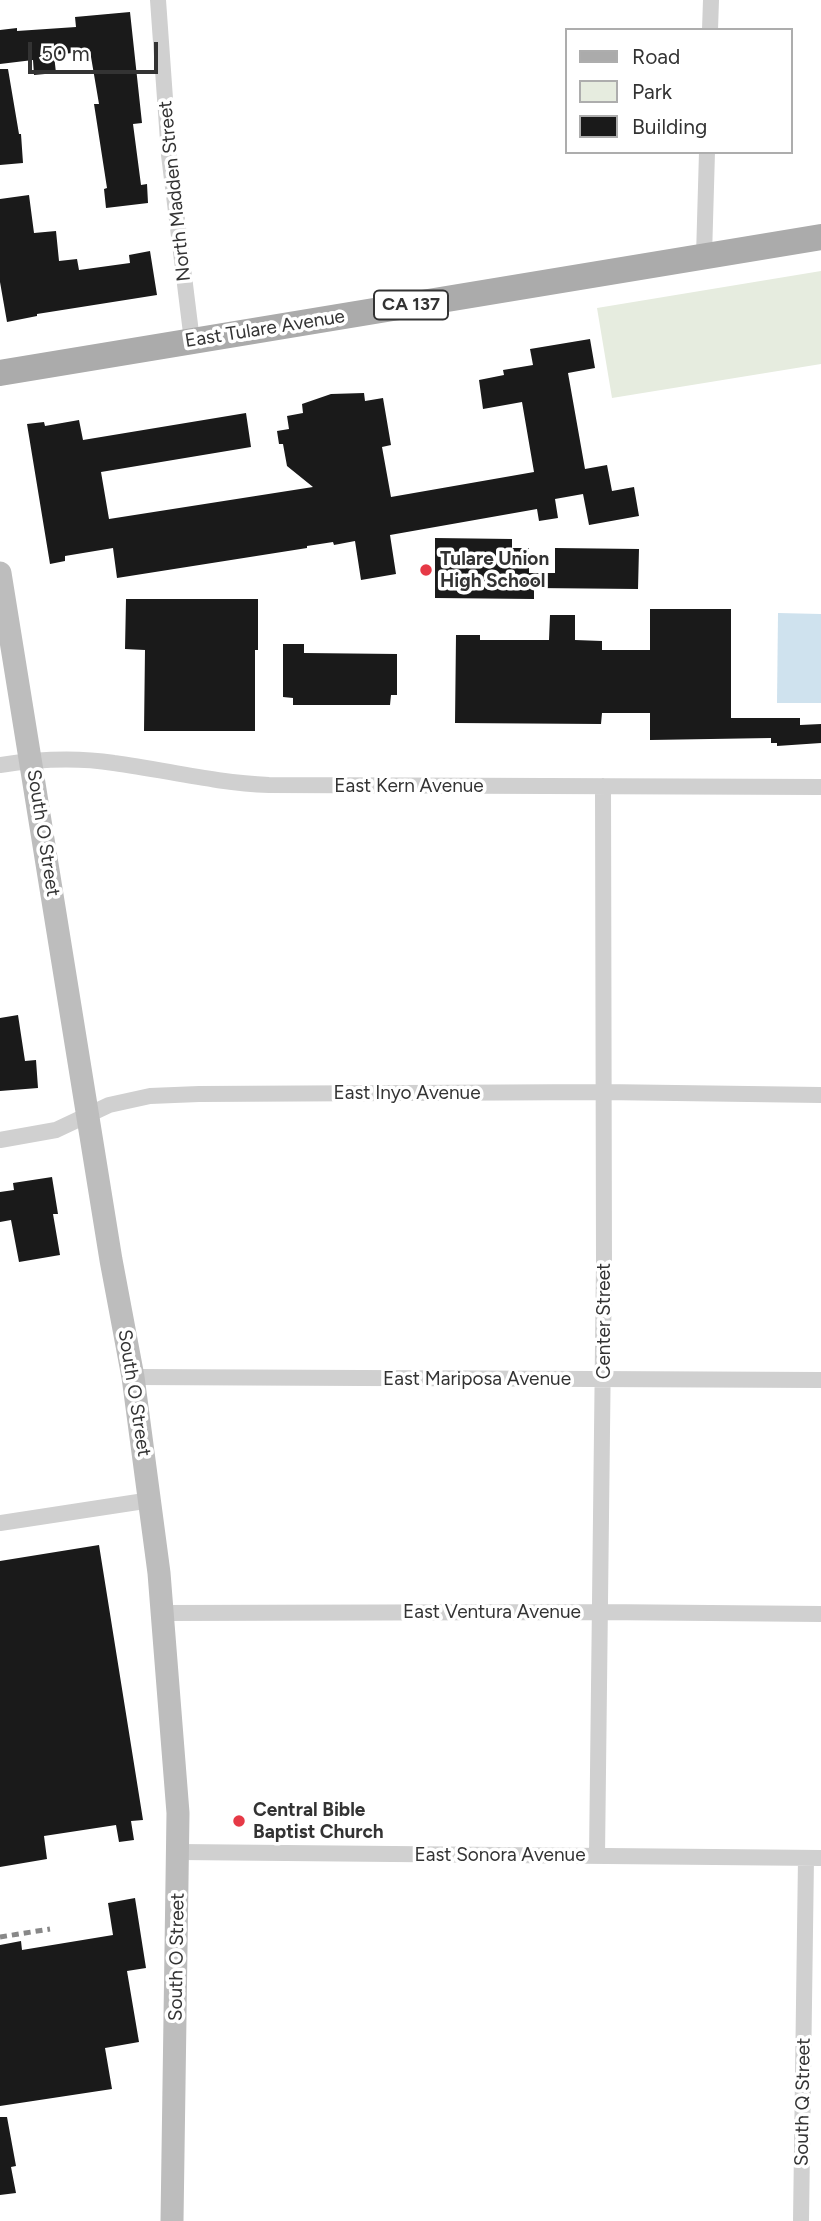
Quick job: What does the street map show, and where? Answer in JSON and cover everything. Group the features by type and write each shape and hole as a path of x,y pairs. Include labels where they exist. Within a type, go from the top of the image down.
{"main road":[{"name":"East Tulare Avenue","path":"0,373 821,237"},
{"name":"South O Street","path":"0,573 133,1377 162,1613 173,1729 179,1852 172,2221"}],"street":[{"name":"North Madden Street","path":"158,0 169,155 192,341"},
{"path":"710,0 710,28"},
{"path":"704,256 707,154"},
{"name":"East Kern Avenue","path":"0,765 73,759 245,784 821,787"},
{"name":"Center Street","path":"597,1856 604,1379 603,786"},
{"name":"East Inyo Avenue","path":"0,1140 56,1130 109,1105 150,1096 603,1092 821,1095"},
{"name":"East Mariposa Avenue","path":"133,1377 821,1380"},
{"path":"0,1523 150,1500"},
{"name":"East Ventura Avenue","path":"162,1613 821,1614"},
{"name":"East Sonora Avenue","path":"179,1852 814,1858"},
{"name":"South Q Street","path":"801,2221 814,1858"}],"green space":[{"path":"821,271 821,364 612,398 597,308"}],"water":[{"path":"778,613 821,614 821,703 777,703"}],"building":[{"path":"130,12 142,123 133,124 141,185 147,184 148,203 106,208 104,189 107,188 94,104 99,104 90,51 54,55 56,73 34,75 33,60 0,64 0,30 76,27 75,17"},
{"path":"0,69 8,69 21,134 23,163 0,165"},
{"path":"29,195 34,233 56,231 59,261 77,259 79,270 130,263 129,255 150,251 157,295 37,314 7,322 0,282 0,199"},
{"path":"590,339 595,368 568,373 585,469 607,465 612,491 634,487 639,516 589,525 583,494 555,499 558,518 539,521 537,509 390,535 396,574 361,580 355,541 307,546 117,578 113,548 65,556 65,561 50,564 27,424 44,422 45,426 79,420 83,440 246,413 251,447 101,472 109,519 313,487 287,466 283,444 279,444 277,431 289,429 287,416 303,413 302,404 331,394 364,393 365,401 383,398 391,445 382,447 391,497 534,472 522,402 483,409 479,380 504,375 503,370 533,365 530,349"},
{"path":"435,538 512,539 512,548 529,548 529,573 555,573 555,548 639,549 638,589 534,588 534,599 435,598"},
{"path":"126,599 258,599 255,731 144,731 145,650 125,649"},
{"path":"650,609 731,609 731,718 800,718 800,725 821,724 821,743 777,746 777,743 771,743 771,738 650,740 650,713 602,713 601,724 455,723 456,635 480,635 480,640 549,640 550,615 575,615 575,640 602,641 602,650 650,650"},
{"path":"283,644 304,644 304,653 397,654 397,695 391,695 390,705 293,705 293,698 283,697"},
{"path":"18,1015 25,1061 36,1060 38,1088 0,1091 0,1018"},
{"path":"52,1177 58,1214 53,1214 60,1255 19,1262 11,1220 0,1222 0,1192 14,1190 13,1183"},
{"path":"99,1545 143,1820 131,1821 134,1840 119,1842 116,1825 44,1836 47,1859 0,1867 0,1561"},
{"path":"135,1898 146,1968 127,1971 139,2042 105,2048 112,2089 0,2106 0,1945 21,1941 22,1950 113,1935 108,1903"},
{"path":"0,2117 7,2117 16,2166 11,2167 16,2193 0,2195"}],"railway":[{"path":"0,1937 50,1929"}],"place":[{"name":"Tulare Union High School","path":"426,570"},
{"name":"Central Bible Baptist Church","path":"239,1821"}]}
